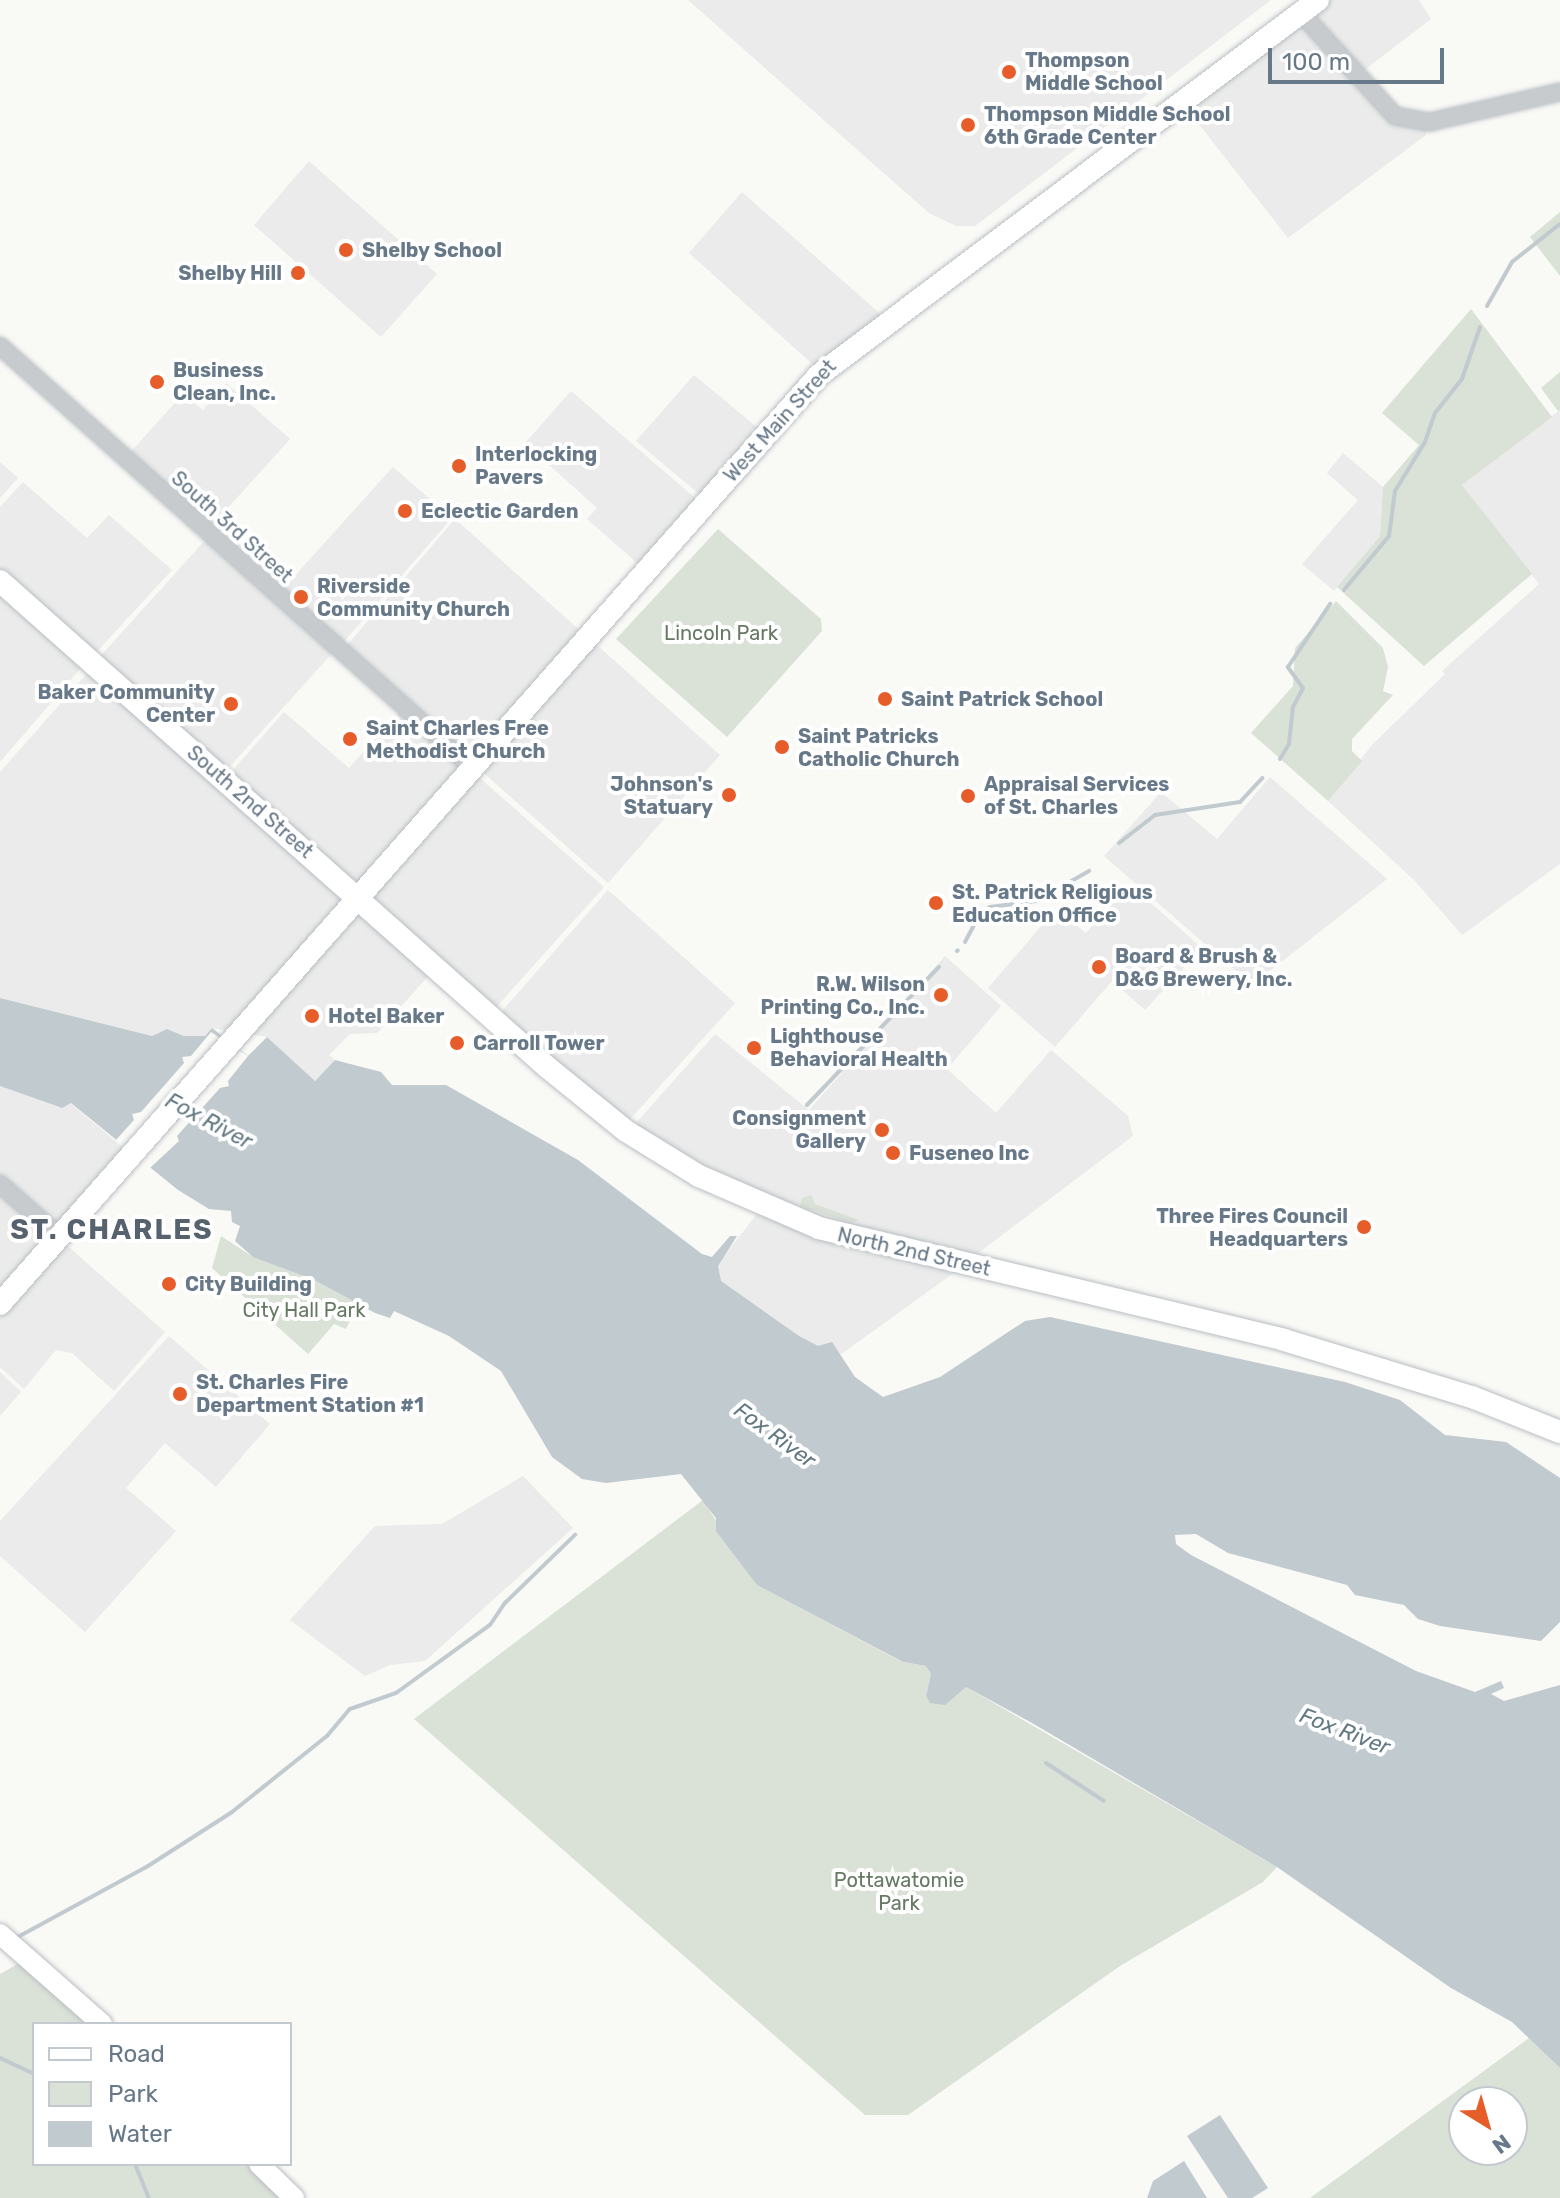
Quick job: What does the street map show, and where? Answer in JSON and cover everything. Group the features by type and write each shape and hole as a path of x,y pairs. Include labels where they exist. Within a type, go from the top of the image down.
{"main road":[{"name":"West Main Street","path":"0,1304 835,360 1310,7"},
{"name":"South 2nd Street","path":"0,581 357,897"},
{"name":"North 2nd Street","path":"357,897 602,1114 735,1195 855,1239 1377,1367 1560,1432"},
{"path":"0,1934 100,2022"},
{"path":"261,2166 294,2198"}],"street":[{"path":"1310,7 1382,107 1395,116 1430,122 1560,92"},
{"name":"South 3rd Street","path":"0,346 474,769"},
{"path":"0,1184 60,1237"}],"shaded area":[{"name":"Thompson Middle School 6th Grade Center","path":"688,0 1271,0 975,226 956,226 929,213"},
{"path":"1323,0 1419,0 1431,19 1359,74 1306,14"},
{"path":"1301,16 1380,108 1428,124 1426,135 1288,238 1183,104"},
{"name":"Shelby School","path":"309,161 437,274 381,337 254,225"},
{"path":"742,192 885,318 819,370 689,253"},
{"path":"694,375 764,433 705,499 636,441"},
{"path":"226,383 290,439 209,529 127,456 183,394 203,410"},
{"path":"571,391 702,504 644,569 587,519 597,508 525,443"},
{"path":"1560,410 1560,864 1462,935 1414,880 1328,801 1372,745 1445,674 1442,671 1539,584 1462,485"},
{"path":"1343,453 1383,487 1380,536 1334,591 1302,564 1358,500 1327,473"},
{"path":"0,462 18,478 0,498"},
{"path":"393,467 452,518 340,646 280,592"},
{"path":"23,482 87,538 109,515 172,570 92,657 0,577 0,507"},
{"path":"455,519 584,634 474,764 343,650"},
{"path":"209,536 336,649 223,774 96,661"},
{"path":"0,585 87,661 0,762"},
{"path":"589,638 720,755 608,883 478,768"},
{"path":"92,668 354,897 236,1032 212,1028 205,1036 184,1036 167,1029 152,1036 0,998 0,772"},
{"path":"401,710 469,769 357,894 226,778 284,712 349,768"},
{"path":"474,773 604,887 490,1014 434,970 377,1033 350,1034 329,1055 335,1060 315,1081 267,1037 245,1033"},
{"path":"1270,777 1387,879 1252,985 1104,856 1161,792 1217,839"},
{"path":"1129,884 1202,948 1145,1010 1112,981 1055,1047 988,988 1056,909 1086,933"},
{"path":"608,890 735,1003 624,1126 496,1018"},
{"path":"945,956 1001,1006 947,1069 996,1113 1051,1050 1128,1116 1133,1136 969,1260 832,1229 630,1130 715,1034 809,1110"},
{"path":"0,1086 61,1108 70,1103 130,1153 0,1300"},
{"path":"761,1209 962,1267 833,1360 703,1282"},
{"path":"61,1240 165,1332 114,1391 72,1353 56,1350 24,1389 0,1367 0,1308"},
{"path":"169,1336 270,1424 216,1487 165,1443 126,1488 176,1531 85,1632 0,1556 0,1521"},
{"path":"0,1372 21,1392 0,1416"},
{"path":"523,1476 573,1528 425,1661 390,1665 365,1676 290,1620 375,1526 442,1524"}],"green space":[{"path":"1560,212 1560,276 1530,237"},
{"path":"1471,309 1552,417 1462,485 1532,574 1424,666 1337,587 1380,536 1383,487 1419,445 1382,413"},
{"path":"1560,372 1560,410 1558,411 1541,388"},
{"name":"Lincoln Park","path":"718,529 821,619 822,631 727,737 616,639"},
{"path":"1336,601 1383,648 1388,667 1383,691 1393,695 1352,739 1352,751 1362,761 1328,801 1251,733 1293,686 1295,648"},
{"path":"811,1195 815,1204 859,1220 852,1223 800,1206 802,1198"},
{"name":"City Hall Park","path":"221,1236 253,1257 314,1280 358,1304 346,1329 334,1324 308,1354 212,1268"},
{"name":"Pottawatomie Park","path":"703,1500 757,1585 902,1662 926,1666 931,1674 926,1696 930,1703 966,1687 1277,1867 1263,1882 1120,1966 908,2115 865,2115 414,1719"},
{"path":"23,1961 92,2022 32,2022 32,2166 255,2166 286,2198 0,2198 0,1974"},
{"path":"1529,2038 1560,2068 1560,2198 1310,2198 1448,2097 1448,2166 1528,2166 1528,2086 1463,2086"}],"water":[{"name":"Fox River","path":"0,998 152,1036 167,1029 184,1036 205,1036 212,1028 248,1056 267,1037 315,1081 335,1060 381,1072 392,1085 446,1085 578,1160 702,1254 712,1257 730,1236 737,1236 718,1266 721,1281 799,1336 818,1346 832,1342 855,1377 883,1397 940,1377 1025,1321 1050,1317 1345,1382 1400,1400 1445,1435 1506,1442 1560,1478 1560,1622 1541,1641 1440,1626 1418,1619 1404,1605 1355,1595 1347,1585 1228,1553 1196,1534 1175,1535 1176,1544 1191,1555 1416,1671 1475,1692 1501,1681 1504,1688 1491,1694 1504,1701 1560,1685 1560,2068 1512,2022 1451,1988 1277,1867 1032,1723 966,1687 945,1705 930,1703 926,1696 931,1674 926,1666 903,1662 757,1585 716,1531 716,1518 681,1474 606,1483 582,1479 552,1457 501,1371 449,1336 394,1311 390,1318 375,1313 314,1280 253,1257 235,1241 240,1226 232,1222 231,1211 209,1209 178,1190 71,1103 62,1108 0,1086"},
{"path":"1220,2115 1268,2188 1252,2198 1228,2198 1187,2136"},
{"path":"1184,2161 1207,2198 1147,2198 1153,2181"}],"pier":[{"path":"211,1032 248,1056 228,1081 229,1086 220,1088 177,1136 179,1141 150,1168 115,1141 134,1120 132,1114 141,1112 184,1063 182,1057 191,1056"}],"waterway":[{"path":"1487,306 1512,262 1560,224"},
{"path":"1344,590 1389,536 1395,491 1425,442 1435,413 1462,379 1480,327"},
{"path":"1280,759 1289,744 1293,707 1303,688 1288,667 1330,604"},
{"path":"1119,843 1155,815 1240,802 1262,778"},
{"path":"965,942 980,914 990,907 1036,901 1089,871"},
{"path":"807,1105 939,967"},
{"path":"16,1938 148,1866 232,1812 327,1736 350,1709 396,1693 490,1625 505,1603 575,1535"},
{"path":"1046,1763 1104,1801"},
{"path":"0,2058 32,2073"},
{"path":"136,2166 149,2198"}],"place":[{"name":"Thompson Middle School","path":"1009,72"},
{"name":"Thompson Middle School 6th Grade Center","path":"968,125"},
{"name":"Shelby School","path":"346,250"},
{"name":"Shelby Hill","path":"298,273"},
{"name":"Business Clean, Inc.","path":"157,382"},
{"name":"Interlocking Pavers","path":"459,466"},
{"name":"Eclectic Garden","path":"405,511"},
{"name":"Riverside Community Church","path":"301,597"},
{"name":"Saint Patrick School","path":"885,699"},
{"name":"Baker Community Center","path":"231,704"},
{"name":"Saint Charles Free Methodist Church","path":"350,739"},
{"name":"Saint Patricks Catholic Church","path":"782,747"},
{"name":"Johnson's Statuary","path":"729,795"},
{"name":"Appraisal Services of St. Charles","path":"968,796"},
{"name":"St. Patrick Religious Education Office","path":"936,903"},
{"name":"Board & Brush & D&G Brewery, Inc.","path":"1099,967"},
{"name":"R.W. Wilson Printing Co., Inc.","path":"941,995"},
{"name":"Hotel Baker","path":"312,1016"},
{"name":"Carroll Tower","path":"457,1043"},
{"name":"Lighthouse Behavioral Health","path":"754,1048"},
{"name":"Consignment Gallery","path":"882,1130"},
{"name":"Fuseneo Inc","path":"893,1153"},
{"name":"Three Fires Council Headquarters","path":"1364,1227"},
{"name":"City Building","path":"169,1284"},
{"name":"St. Charles Fire Department Station #1","path":"180,1394"}],"district":[{"name":"ST. CHARLES","path":"112,1230"}]}
